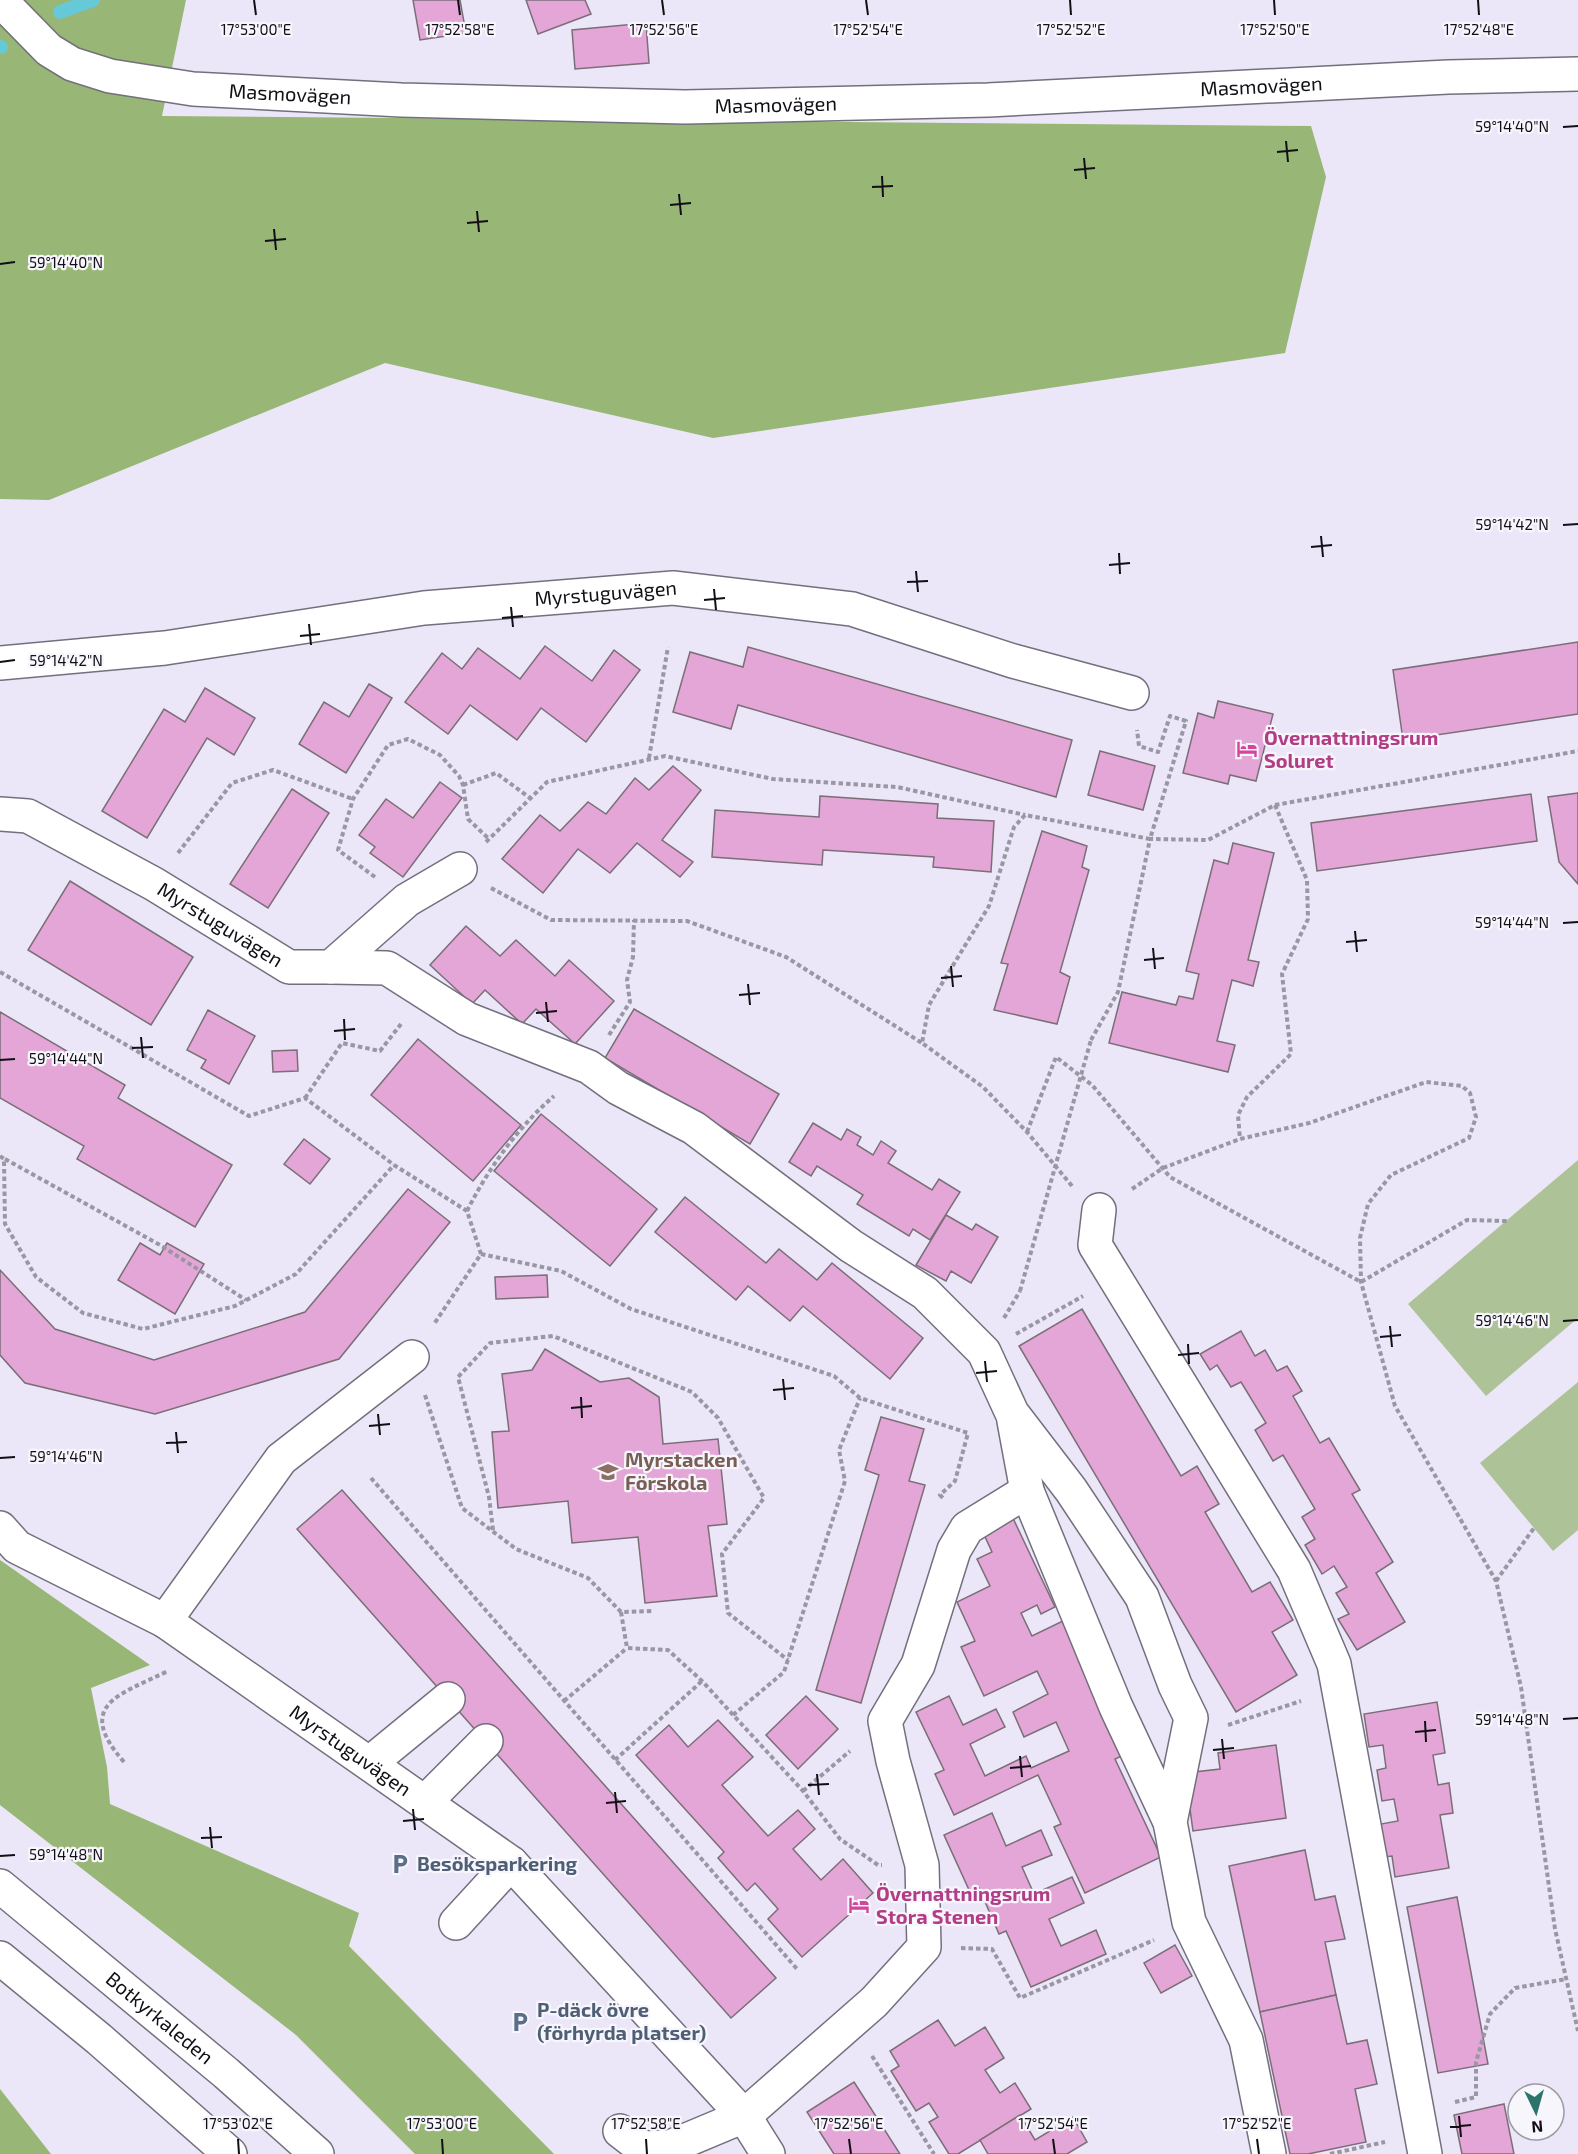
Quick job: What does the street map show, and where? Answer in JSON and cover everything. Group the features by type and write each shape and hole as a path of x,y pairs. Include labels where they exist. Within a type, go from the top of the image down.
{"street":[{"name":"Masmovägen","path":"0,0 32,36 49,50 72,64 110,76 193,89 401,100 697,106 988,100 1448,77 1578,74"},
{"name":"Myrstuguvägen","path":"0,663 165,648 424,608 673,588 852,609 1014,661 1132,693"},
{"name":"Myrstuguvägen","path":"0,814 27,816 154,884 289,967 387,968 467,1019 589,1067 618,1088 694,1128 851,1246 925,1293 984,1352"},
{"path":"331,968 407,900 460,869"},
{"path":"1099,1210 1095,1245 1294,1570 1334,1664 1423,2144"},
{"path":"984,1352 1012,1413 1071,1490 1142,1597 1175,1685 1191,1718 1170,1822"},
{"path":"165,1621 281,1459 412,1357"},
{"path":"1012,1413 1027,1491 1116,1707 1170,1822 1189,1922 1246,2040 1269,2154"},
{"path":"620,2131 642,2148 670,2147 744,2116 874,2002 924,1947 922,1865 893,1761 885,1722 918,1665 954,1550 968,1528 1027,1491"},
{"name":"Myrstuguvägen","path":"0,1528 17,1547 165,1621 511,1863 744,2116 768,2154"},
{"path":"370,1763 448,1699"},
{"path":"425,1802 486,1741"},
{"path":"456,1923 511,1863"},
{"name":"Botkyrkaleden","path":"0,1886 226,2073 317,2154"},
{"path":"0,1958 99,2039 230,2154"}],"path":[{"path":"649,758 668,647"},
{"path":"1020,1291 1091,1040 1118,992 1150,839 1186,722"},
{"path":"407,900 339,850 353,799 388,745 408,739 440,755 464,785 468,819 489,839"},
{"path":"1578,752 1275,805 1208,840 1150,839 897,787 773,779 665,756 547,782 460,869 551,920 687,921 786,957 922,1043 982,1088 1027,1132 1078,1193 1099,1210 1163,1168 1240,1139 1309,1123 1426,1082 1462,1086 1470,1094 1476,1117 1468,1138 1391,1175 1368,1204 1360,1238 1361,1282 1395,1406 1496,1581 1521,1687 1555,1929 1578,2031"},
{"path":"154,884 232,783 273,770 353,799"},
{"path":"464,785 496,773 530,798"},
{"path":"1240,1139 1238,1115 1247,1096 1291,1054 1282,974 1308,919 1307,880 1275,805"},
{"path":"922,1043 929,1005 989,906 1014,827 1025,815"},
{"path":"466,1211 484,1176 539,1109 589,1067 630,1002 627,980 633,957 634,920"},
{"path":"0,972 249,1116 305,1098 342,1043 380,1051 425,992"},
{"path":"1027,1132 1056,1057 1092,1085 1170,1177 1361,1282"},
{"path":"305,1098 394,1166 466,1211 481,1254"},
{"path":"2,1157 5,1224 36,1277 83,1313 143,1329 235,1306 296,1274 394,1166"},
{"path":"2,1157 160,1245 246,1300"},
{"path":"1361,1282 1467,1220 1507,1221"},
{"path":"481,1254 412,1357 462,1508 516,1549 588,1578 621,1612 627,1648"},
{"path":"481,1254 561,1271 631,1309 834,1376 860,1398 968,1433 955,1481 940,1495 968,1528"},
{"path":"984,1352 1115,1277"},
{"path":"493,1531 489,1497 458,1377 490,1343 554,1336 692,1392 718,1418 764,1498 722,1554 728,1613 788,1660"},
{"path":"733,1715 784,1672 845,1481 839,1450 860,1398"},
{"path":"371,1478 797,1969"},
{"path":"1496,1581 1534,1528"},
{"path":"621,1612 653,1611"},
{"path":"564,1701 627,1648 668,1650 702,1681 803,1791 840,1839 878,1865 922,1865"},
{"path":"615,1760 702,1681"},
{"path":"1228,1725 1338,1689"},
{"path":"124,1762 106,1742 100,1716 106,1705 125,1693"},
{"path":"803,1791 885,1722"},
{"path":"992,1949 1020,1998 1138,1948"},
{"path":"1449,2104 1476,2097 1476,2062 1490,2014 1515,1988 1566,1979"},
{"path":"851,2022 934,2154"},
{"path":"1329,2154 1423,2144"}],"green space":[{"path":"0,0 186,0 162,116 1311,126 1326,177 1285,353 713,438 385,363 49,500 0,499"},
{"path":"1578,1160 1578,1318 1486,1396 1408,1304"},
{"path":"1578,1382 1578,1530 1553,1551 1480,1463"},
{"path":"0,1560 150,1665 91,1688 107,1767 110,1804 359,1913 349,1946 554,2154 415,2154 296,2035 0,1805"},
{"path":"0,2089 51,2154 0,2154"}],"building":[{"path":"413,0 460,0 466,33 420,40"},
{"path":"526,0 585,0 591,14 538,34"},
{"path":"646,23 649,63 575,69 572,30"},
{"path":"1578,642 1578,714 1403,740 1393,670"},
{"path":"545,646 592,681 614,650 640,670 586,742 541,708 517,740 470,705 448,734 405,702 442,653 462,669 478,648 520,679"},
{"path":"748,647 1072,740 1056,797 738,705 731,729 673,712 690,652 743,667"},
{"path":"369,684 392,698 346,773 299,744 324,702 349,717"},
{"path":"205,688 255,718 234,755 207,738 147,838 102,811 164,709 185,722"},
{"path":"1218,701 1273,714 1256,781 1230,775 1228,784 1183,773 1198,713 1214,718"},
{"path":"1100,751 1155,766 1143,810 1088,795"},
{"path":"673,766 701,790 662,840 693,862 680,877 637,843 610,873 578,849 543,893 502,859 540,815 560,831 588,802 606,814 635,778 649,790"},
{"path":"440,782 462,798 403,877 370,853 375,847 359,835 386,799 413,818"},
{"path":"292,789 329,813 268,908 230,884"},
{"path":"1578,793 1578,884 1559,862 1548,797"},
{"path":"1531,794 1537,841 1317,871 1311,823"},
{"path":"820,796 938,804 937,818 994,821 991,872 933,867 934,857 823,850 822,865 712,857 715,810 819,817"},
{"path":"1042,831 1087,846 1082,867 1089,870 1060,972 1070,977 1057,1024 994,1010 1008,964 1001,963"},
{"path":"1233,843 1274,853 1248,960 1259,962 1253,986 1232,980 1217,1041 1235,1045 1228,1072 1109,1043 1122,992 1176,1005 1179,996 1193,999 1199,974 1186,971 1214,860 1228,864"},
{"path":"70,881 193,957 151,1025 28,950"},
{"path":"466,926 500,956 516,940 555,976 569,960 614,1001 575,1044 536,1009 522,1024 485,990 472,1004 430,965"},
{"path":"634,1009 779,1094 750,1144 605,1058"},
{"path":"208,1010 255,1036 229,1084 201,1068 206,1060 187,1050"},
{"path":"0,1012 125,1085 118,1098 232,1165 195,1227 77,1159 84,1146 0,1098"},
{"path":"418,1039 521,1125 473,1181 371,1095"},
{"path":"297,1050 298,1071 273,1072 272,1051"},
{"path":"541,1114 657,1209 610,1266 494,1171"},
{"path":"813,1123 841,1140 847,1129 861,1137 857,1145 873,1155 881,1141 896,1151 888,1163 932,1190 939,1179 960,1192 930,1240 913,1229 909,1236 857,1204 863,1195 817,1166 811,1176 789,1162"},
{"path":"304,1139 330,1159 310,1184 284,1164"},
{"path":"408,1189 450,1222 339,1359 155,1414 25,1383 0,1355 0,1270 55,1329 154,1360 305,1312"},
{"path":"685,1197 766,1263 779,1249 817,1280 832,1263 923,1338 890,1379 803,1306 790,1321 748,1286 736,1300 655,1232"},
{"path":"946,1215 972,1230 976,1224 998,1237 971,1283 951,1271 946,1281 916,1265"},
{"path":"140,1243 160,1255 167,1243 204,1264 175,1314 118,1280"},
{"path":"547,1275 548,1297 496,1299 495,1277"},
{"path":"1082,1309 1181,1476 1197,1466 1219,1504 1205,1512 1252,1592 1270,1582 1293,1620 1272,1632 1297,1675 1236,1712 1019,1346"},
{"path":"1241,1331 1255,1356 1265,1350 1277,1371 1287,1366 1302,1391 1293,1396 1320,1443 1329,1438 1360,1490 1352,1494 1393,1562 1376,1573 1405,1622 1357,1650 1338,1619 1349,1614 1336,1593 1347,1587 1334,1566 1322,1574 1305,1545 1315,1539 1302,1517 1315,1509 1283,1455 1273,1461 1255,1430 1266,1423 1241,1382 1231,1387 1217,1365 1210,1370 1200,1354"},
{"name":"Myrstacken Förskola","path":"545,1349 600,1382 629,1378 659,1397 663,1444 718,1439 727,1524 708,1526 717,1596 645,1603 638,1537 572,1543 568,1501 498,1508 492,1432 509,1431 502,1374 532,1370"},
{"path":"881,1417 924,1429 909,1481 925,1485 861,1703 816,1690 879,1475 865,1470"},
{"path":"342,1490 776,1978 731,2018 297,1529"},
{"path":"1011,1514 1055,1607 1041,1614 1037,1605 1021,1613 1032,1636 1069,1618 1126,1754 1115,1759 1161,1857 1085,1893 1054,1827 1061,1824 1038,1775 954,1815 935,1774 944,1770 916,1712 949,1696 963,1725 996,1709 1005,1727 970,1744 985,1776 1026,1756 1031,1768 1069,1751 1056,1722 1024,1737 1013,1712 1048,1694 1037,1671 984,1696 961,1647 975,1641 957,1602 990,1586 977,1559 992,1552 981,1528"},
{"path":"806,1696 838,1729 798,1769 766,1735"},
{"path":"1437,1702 1445,1753 1433,1755 1438,1785 1449,1783 1453,1813 1440,1815 1449,1868 1395,1877 1392,1856 1375,1858 1370,1826 1398,1821 1394,1799 1382,1801 1377,1770 1386,1768 1383,1745 1369,1747 1364,1714"},
{"path":"718,1720 753,1757 722,1785 768,1836 798,1810 815,1829 793,1849 821,1880 843,1859 873,1893 802,1957 768,1919 778,1909 755,1883 747,1891 718,1858 724,1852 636,1755 669,1725 688,1747"},
{"path":"1276,1745 1286,1818 1193,1831 1185,1773 1220,1769 1218,1753"},
{"path":"992,1813 1006,1846 1041,1830 1052,1855 1022,1867 1034,1894 1072,1877 1084,1903 1049,1919 1061,1946 1096,1930 1106,1954 1031,1987 1006,1931 999,1934 979,1888 970,1892 944,1835"},
{"path":"1305,1850 1315,1900 1335,1896 1345,1939 1325,1942 1336,1995 1260,2012 1229,1866"},
{"path":"1457,1897 1488,2064 1438,2073 1407,1907"},
{"path":"1175,1945 1192,1976 1161,1993 1144,1963"},
{"path":"1336,1995 1347,2044 1367,2040 1377,2084 1355,2089 1366,2142 1308,2154 1290,2154 1260,2012"},
{"path":"938,2020 955,2046 985,2027 1004,2058 985,2070 1000,2093 1015,2083 1031,2109 958,2154 949,2154 929,2122 938,2117 929,2103 916,2111 891,2071 899,2066 890,2051"},
{"path":"854,2082 900,2154 834,2154 807,2112"},
{"path":"1504,2104 1506,2142 1512,2142 1514,2154 1462,2154 1454,2115"},
{"path":"1020,2115 1035,2140 1073,2117 1087,2142 1067,2154 988,2154 980,2140"}],"waterway":[{"path":"60,12 93,0"}],"place":[{"name":"Övernattningsrum Soluret","path":"1247,749"},
{"name":"Myrstacken Förskola","path":"608,1472"},
{"name":"Besöksparkering","path":"400,1864"},
{"name":"Övernattningsrum Stora Stenen","path":"859,1905"},
{"name":"P-däck övre (förhyrda platser)","path":"520,2022"}]}
